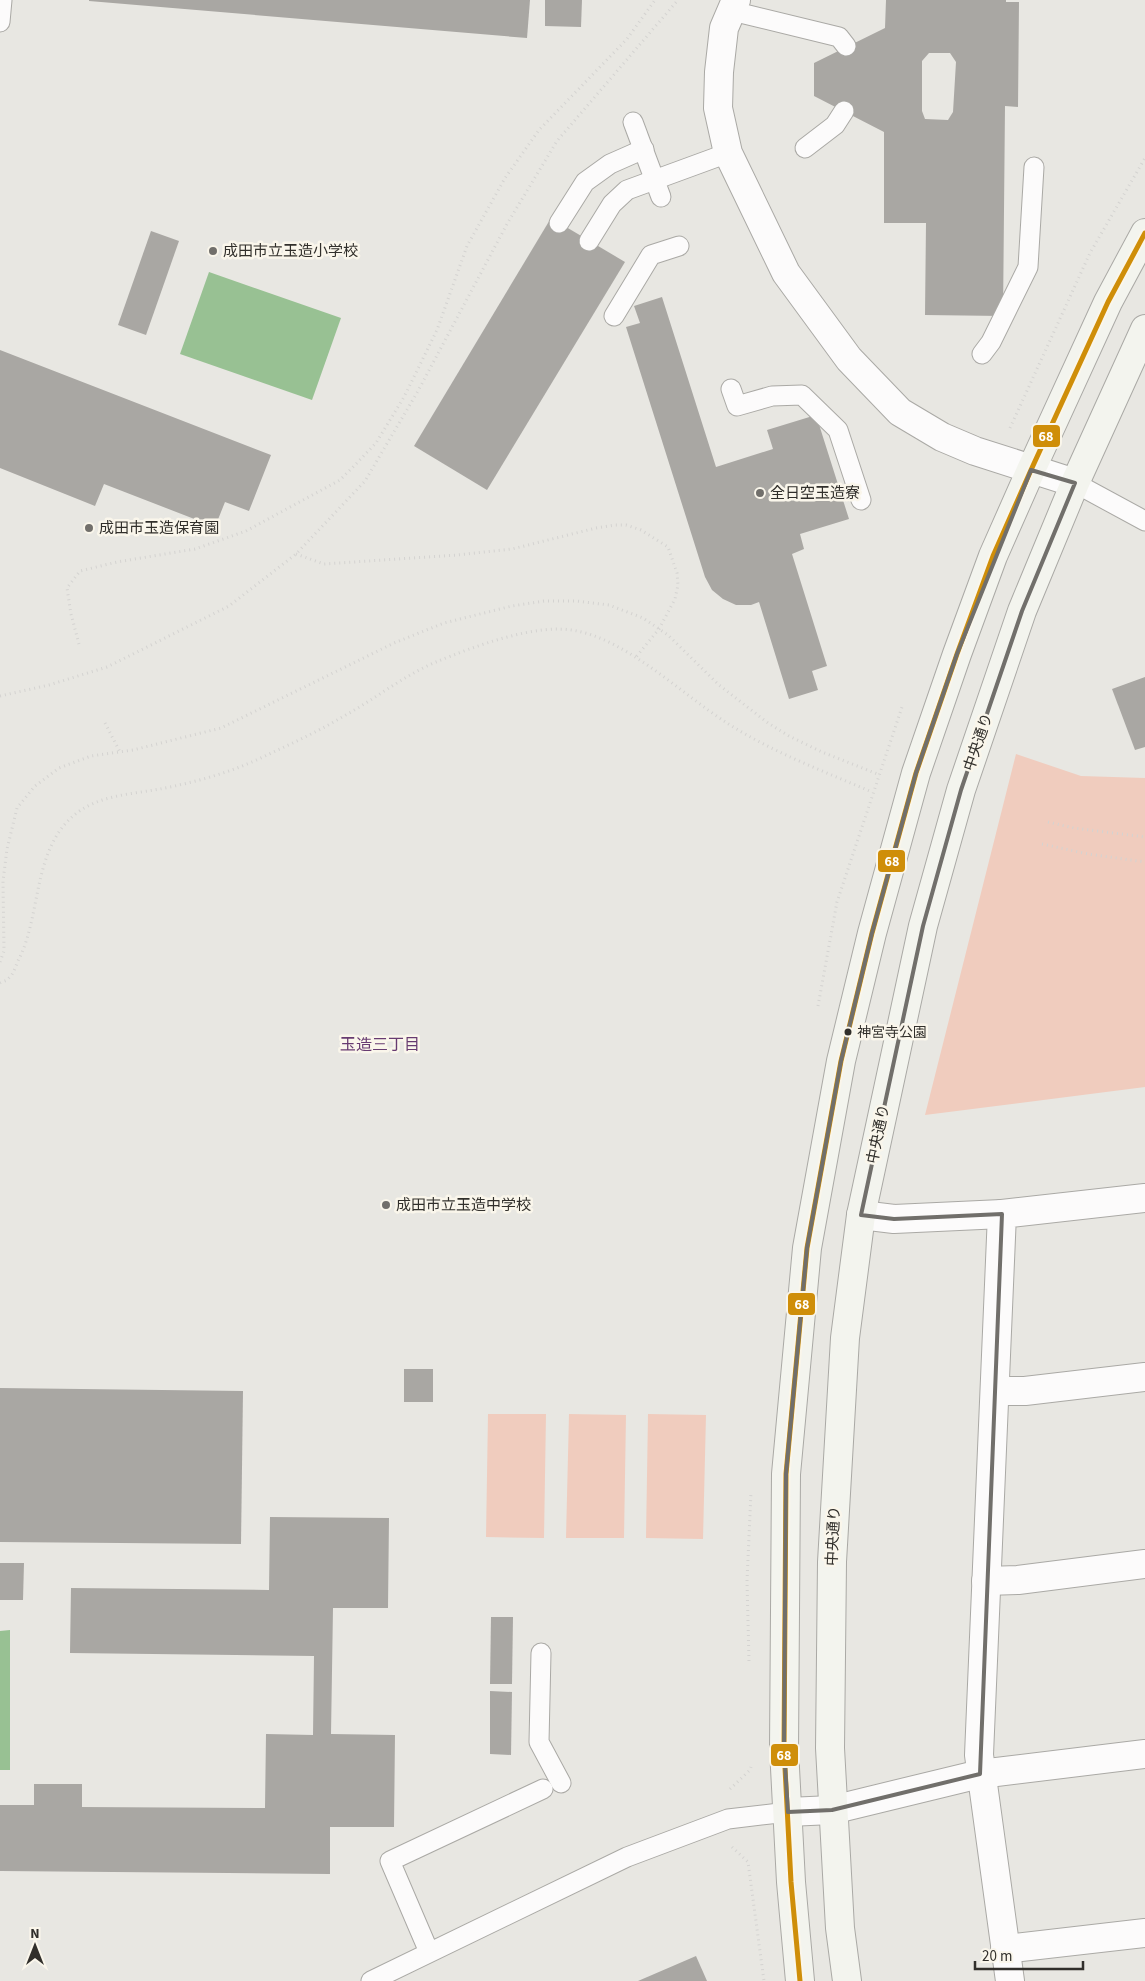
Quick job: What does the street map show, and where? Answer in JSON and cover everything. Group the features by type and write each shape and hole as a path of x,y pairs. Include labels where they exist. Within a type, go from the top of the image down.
{"street":[{"path":"734,5 724,28 718,108 728,153 786,273 849,359 900,412 942,437 975,451 1075,483"},
{"path":"800,1981 791,1882 784,1748 786,1474 807,1248 842,1061 872,933 916,773 990,565 1108,302 1145,233"},
{"name":"中央通り","path":"847,1981 840,1928 832,1810 830,1748 832,1562 845,1338 861,1215 922,926 961,790 1022,611 1075,483 1145,329"},
{"path":"861,1215 894,1219 1002,1214 1145,1198"},
{"path":"1002,1214 979,1754 980,1774 1010,1981"},
{"path":"995,1391 1024,1391 1145,1378"},
{"path":"986,1581 1018,1580 1145,1564"},
{"path":"788,1812 832,1810 980,1774 1145,1754"},
{"path":"1005,1949 1145,1933"}],"lane":[{"path":"0,22 2,0"},
{"path":"734,5 838,36 846,46"},
{"path":"805,148 835,125 844,111"},
{"path":"634,122 661,197"},
{"path":"559,223 585,182 610,164 644,149"},
{"path":"589,241 612,204 627,190 654,178 728,153"},
{"path":"982,354 991,342 1028,267 1034,166"},
{"path":"614,316 651,255 679,246"},
{"path":"731,389 737,406 772,396 802,396 838,430 860,500"},
{"path":"1075,483 1145,521"},
{"path":"541,1653 539,1742 561,1783"},
{"path":"429,1952 390,1861 543,1789"},
{"path":"371,1981 627,1857 728,1819 788,1812"}],"path":[{"path":"79,644 71,614 67,588 80,571 117,562 195,549 246,531 340,480 376,443 404,397 437,330 467,246 505,178 539,130 627,39 655,0"},
{"path":"0,696 49,685 107,667 229,606 296,554 366,481 418,391 506,224 557,141 678,0"},
{"path":"296,554 324,564 457,555 512,550 596,528 615,525 641,530 668,547 674,559 678,585 675,599 659,628 636,657"},
{"path":"0,962 4,951 3,882 7,849 17,808 35,786 59,768 90,756 120,752 221,728 394,643 444,623 471,615 544,601 576,601 609,605 643,618 668,635 719,685 768,723 789,736 822,752 881,775"},
{"path":"0,983 10,978 25,947 47,859 56,835 79,811 97,802 118,796 166,788 203,779 253,762 344,716 389,687 435,663 488,643 524,633 576,630 610,644 636,657 728,724 787,756 872,792"},
{"path":"105,723 120,752"},
{"path":"1048,822 1074,828 1145,837"},
{"path":"1042,844 1088,854 1145,862"}],"highlighted area":[{"path":"1031,470 1075,483 1022,611 961,790 923,926 861,1215 894,1219 1002,1214 980,1774 832,1810 788,1812 784,1749 786,1474 807,1248 841,1061 872,933 916,773 957,654"}],"shaded area":[{"path":"209,272 341,318 312,400 180,354"},
{"name":"神宮寺公園","path":"1016,754 1081,776 1145,778 1145,1087 925,1115"},
{"path":"488,1414 546,1414 544,1538 486,1537"},
{"path":"569,1414 626,1415 624,1538 566,1538"},
{"path":"648,1414 706,1415 703,1539 646,1538"},
{"path":"10,1630 10,1770 0,1770 0,1631"}],"building":[{"path":"89,0 530,0 527,38"},
{"path":"545,0 582,0 581,27 545,26"},
{"path":"886,0 1006,0 1006,2 1019,2 1018,107 1005,106 1003,316 925,315 926,223 884,223 884,132 814,96 814,63 885,28","holes":["929,53 950,53 956,62 953,112 948,120 925,119 922,111 922,61"]},
{"path":"551,218 625,262 487,490 414,446"},
{"path":"151,231 179,241 146,335 118,325"},
{"name":"全日空玉造寮","path":"662,297 716,467 773,449 767,430 816,415 849,519 800,534 804,549 792,554 827,666 812,671 818,690 789,699 759,602 751,605 736,605 723,599 712,590 705,577 626,327 640,323 634,306"},
{"path":"0,350 271,455 249,511 225,502 215,527 104,484 95,506 0,468"},
{"path":"1145,677 1145,747 1135,750 1112,689"},
{"path":"404,1369 433,1369 433,1402 404,1402"},
{"path":"0,1388 243,1391 241,1544 0,1542"},
{"path":"270,1517 389,1518 388,1608 333,1608 331,1734 395,1735 394,1827 330,1827 330,1874 0,1871 0,1805 34,1805 34,1784 82,1784 82,1807 265,1808 266,1734 313,1735 314,1656 70,1653 71,1588 269,1590"},
{"path":"0,1563 24,1563 23,1600 0,1600"},
{"path":"491,1617 513,1617 512,1684 490,1684"},
{"path":"490,1691 512,1692 511,1755 490,1754"},
{"path":"696,1956 707,1981 638,1981"}],"transit line":[{"name":"68","path":"800,1981 791,1882 784,1749 786,1474 807,1248 841,1061 872,933 916,773 957,654 993,556 1031,470 1108,302 1145,233"}],"place":[{"name":"成田市立玉造小学校","path":"213,251"},
{"name":"全日空玉造寮","path":"760,493"},
{"name":"成田市玉造保育園","path":"89,528"},
{"name":"神宮寺公園","path":"848,1032"},
{"name":"成田市立玉造中学校","path":"386,1205"}],"district":[{"name":"玉造三丁目","path":"380,1044"}]}
